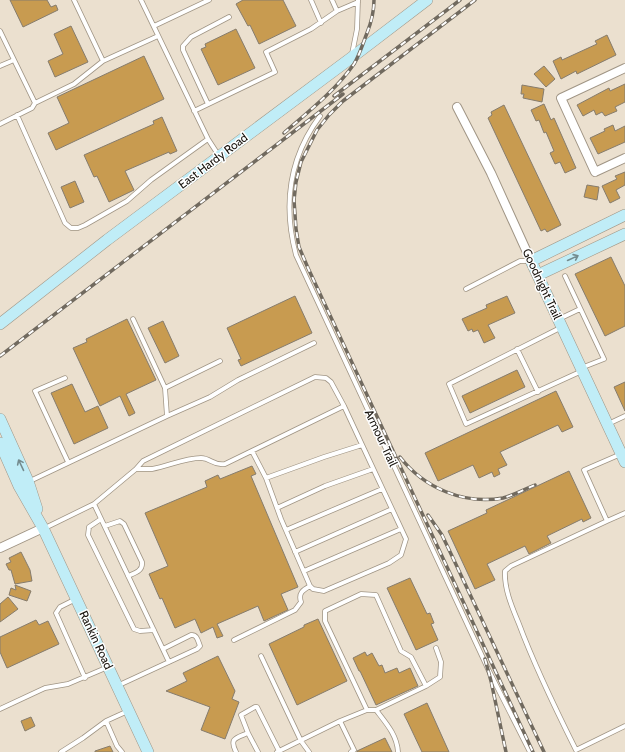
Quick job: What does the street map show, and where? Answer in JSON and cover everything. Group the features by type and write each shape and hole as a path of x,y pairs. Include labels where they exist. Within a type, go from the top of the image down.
{"main road":[{"name":"East Hardy Road","path":"0,324 107,240 427,0"},
{"path":"532,261 625,215"},
{"path":"538,275 625,234"},
{"name":"Goodnight Trail","path":"532,261 623,458"},
{"name":"Rankin Road","path":"0,419 28,481 43,528"},
{"name":"Rankin Road","path":"0,444 19,486 43,528 148,752"}],"street":[{"path":"625,68 561,98 595,172 625,158"},
{"name":"Goodnight Trail","path":"457,107 491,173 532,261"},
{"path":"0,548 43,528"}],"lane":[{"path":"74,0 103,61"},
{"path":"141,0 194,111 208,139 219,156"},
{"path":"154,26 208,0"},
{"path":"311,0 321,23"},
{"path":"332,0 337,11"},
{"path":"194,111 275,72 266,52 321,23 337,11 358,1 358,29 351,58"},
{"path":"208,104 183,50 183,46 191,37 229,18"},
{"path":"0,31 35,103"},
{"path":"0,124 32,108 35,103 74,84 103,61 158,36"},
{"path":"0,66 14,60"},
{"path":"17,115 65,223 71,228 78,228 85,225 127,201 151,180 208,139"},
{"name":"Armour Trail","path":"320,116 298,155 291,186 289,218 296,255 489,671 530,752"},
{"path":"466,289 520,261 532,261"},
{"path":"565,276 604,359 538,392 466,424 449,384 517,349 561,323 580,309"},
{"path":"133,319 165,388 167,416"},
{"path":"28,481 210,397 238,380 314,343"},
{"path":"517,349 538,392"},
{"path":"165,388 220,361"},
{"path":"43,528 94,504 143,462 315,377 326,378 332,382 344,406 406,539 401,555 382,566 324,591 313,589 310,586 295,552 266,478 252,451"},
{"path":"65,378 35,391 68,462"},
{"path":"136,469 152,469 187,459 209,459 213,463 220,464 232,461 344,406"},
{"path":"607,424 625,416"},
{"path":"266,478 362,445"},
{"path":"607,521 584,470 623,458"},
{"path":"277,508 325,486 373,469"},
{"path":"286,530 382,489"},
{"path":"94,504 169,662"},
{"path":"295,552 392,509"},
{"path":"625,513 511,566 505,570 504,579 510,600 544,686 576,750 625,726"},
{"path":"101,519 89,527 88,535 134,629 140,631 154,630"},
{"path":"105,526 120,521 124,524 142,562 140,570 128,576"},
{"path":"304,571 401,529"},
{"path":"234,640 295,610 301,602 299,597 300,594 303,590 310,586"},
{"path":"367,710 325,621 324,611 361,594 376,596 400,650 411,657 426,686"},
{"path":"76,599 60,607 56,613 85,678"},
{"path":"117,686 199,648 200,646 195,635 190,635 163,649"},
{"path":"258,752 241,715 257,707 278,752 340,721 367,710 376,710 426,686 440,677 441,662 436,648"},
{"path":"261,656 301,741 310,752"},
{"path":"0,709 45,688 68,684 85,678 108,666"},
{"path":"376,710 391,728 397,744 398,752"},
{"path":"61,752 84,738 106,721 129,711"},
{"path":"106,721 117,746 122,752"},
{"path":"340,721 354,750 351,752"},
{"path":"236,752 232,742 234,739 248,733"}],"building":[{"path":"10,0 47,0 51,7 56,5 58,10 23,27"},
{"path":"243,0 283,0 296,26 259,44 250,25 248,26 236,4"},
{"path":"71,26 88,62 55,77 48,61 63,54 54,34"},
{"path":"236,29 255,68 218,85 201,49 206,47 205,44"},
{"path":"607,35 616,55 577,74 576,71 561,79 553,61 561,57 562,60 597,44 595,41"},
{"path":"144,56 164,99 56,150 48,133 69,123 57,97"},
{"path":"544,66 555,79 546,87 534,74"},
{"path":"625,84 625,102 615,107 617,111 605,116 602,112 596,115 594,110 583,116 577,105 609,88 610,91"},
{"path":"522,85 544,89 542,102 523,98 524,94 521,94"},
{"path":"544,104 551,120 554,118 576,168 565,173 560,162 555,164 550,153 554,151 546,132 544,133 539,120 536,121 531,110"},
{"path":"504,105 561,225 547,232 545,229 541,231 488,118 492,115 491,112"},
{"path":"162,117 177,151 170,154 169,152 125,171 134,190 109,202 97,176 94,177 84,155 154,124 153,121"},
{"path":"613,125 615,131 625,126 625,142 598,154 590,138 605,131 604,129"},
{"path":"625,172 625,185 616,190 620,198 610,203 602,186 617,179 615,176"},
{"path":"75,181 84,202 70,208 61,187"},
{"path":"587,185 599,187 597,200 584,197"},
{"path":"611,257 625,286 625,326 605,336 575,274"},
{"path":"295,296 312,333 241,366 238,360 241,359 227,328"},
{"path":"507,296 515,313 488,325 495,338 484,343 478,330 473,332 472,329 468,331 462,319 487,308 486,305"},
{"path":"127,319 156,380 126,394 135,413 129,416 120,396 100,406 73,348 87,342 86,339"},
{"path":"163,321 179,356 165,363 148,328"},
{"path":"517,370 525,387 470,413 462,396"},
{"path":"625,382 625,411 614,387"},
{"path":"72,384 85,412 98,406 108,428 74,444 51,393"},
{"path":"556,391 573,427 562,432 558,425 500,452 507,465 498,469 500,474 494,477 492,472 479,478 473,465 438,481 425,453"},
{"path":"252,466 256,474 251,476 298,587 281,594 288,610 264,621 258,606 217,624 223,636 217,638 213,627 201,633 195,619 175,628 162,598 160,599 149,574 168,566 145,513 207,487 205,481 218,475 220,479"},
{"path":"569,471 591,518 583,522 582,519 547,536 551,543 529,554 525,546 487,564 495,580 475,589 448,531 487,513 486,510"},
{"path":"21,552 30,570 32,581 15,584 11,570 9,570 6,564 11,562 9,558"},
{"path":"410,578 427,614 430,613 434,623 431,624 438,640 416,650 387,588"},
{"path":"15,585 31,591 27,601 9,595 11,588 16,590"},
{"path":"8,597 18,609 0,622 0,604"},
{"path":"318,619 347,681 297,705 269,644"},
{"path":"36,620 39,625 48,621 59,644 7,668 0,652 0,637"},
{"path":"365,652 367,656 372,653 379,666 382,665 385,673 397,668 399,673 410,668 418,686 376,705 353,658"},
{"path":"218,656 235,691 232,699 239,702 225,739 201,730 210,707 166,691 187,681 183,673"},
{"path":"427,703 449,752 422,752 404,714"},
{"path":"31,717 35,726 25,731 21,721"},
{"path":"385,738 392,752 357,752 357,751"},
{"path":"110,746 113,752 95,752 95,751"}],"railway":[{"path":"284,133 330,92 354,64 370,25 374,0"},
{"path":"334,96 460,0"},
{"path":"475,0 343,101 317,130 301,162 296,182 294,200 296,229 299,247 308,268 533,752"},
{"path":"0,356 343,94"},
{"path":"400,457 410,468 433,485 446,492 474,499 488,500 503,498 535,485"},
{"path":"428,515 442,535 544,752"},
{"path":"485,659 506,752"}]}
